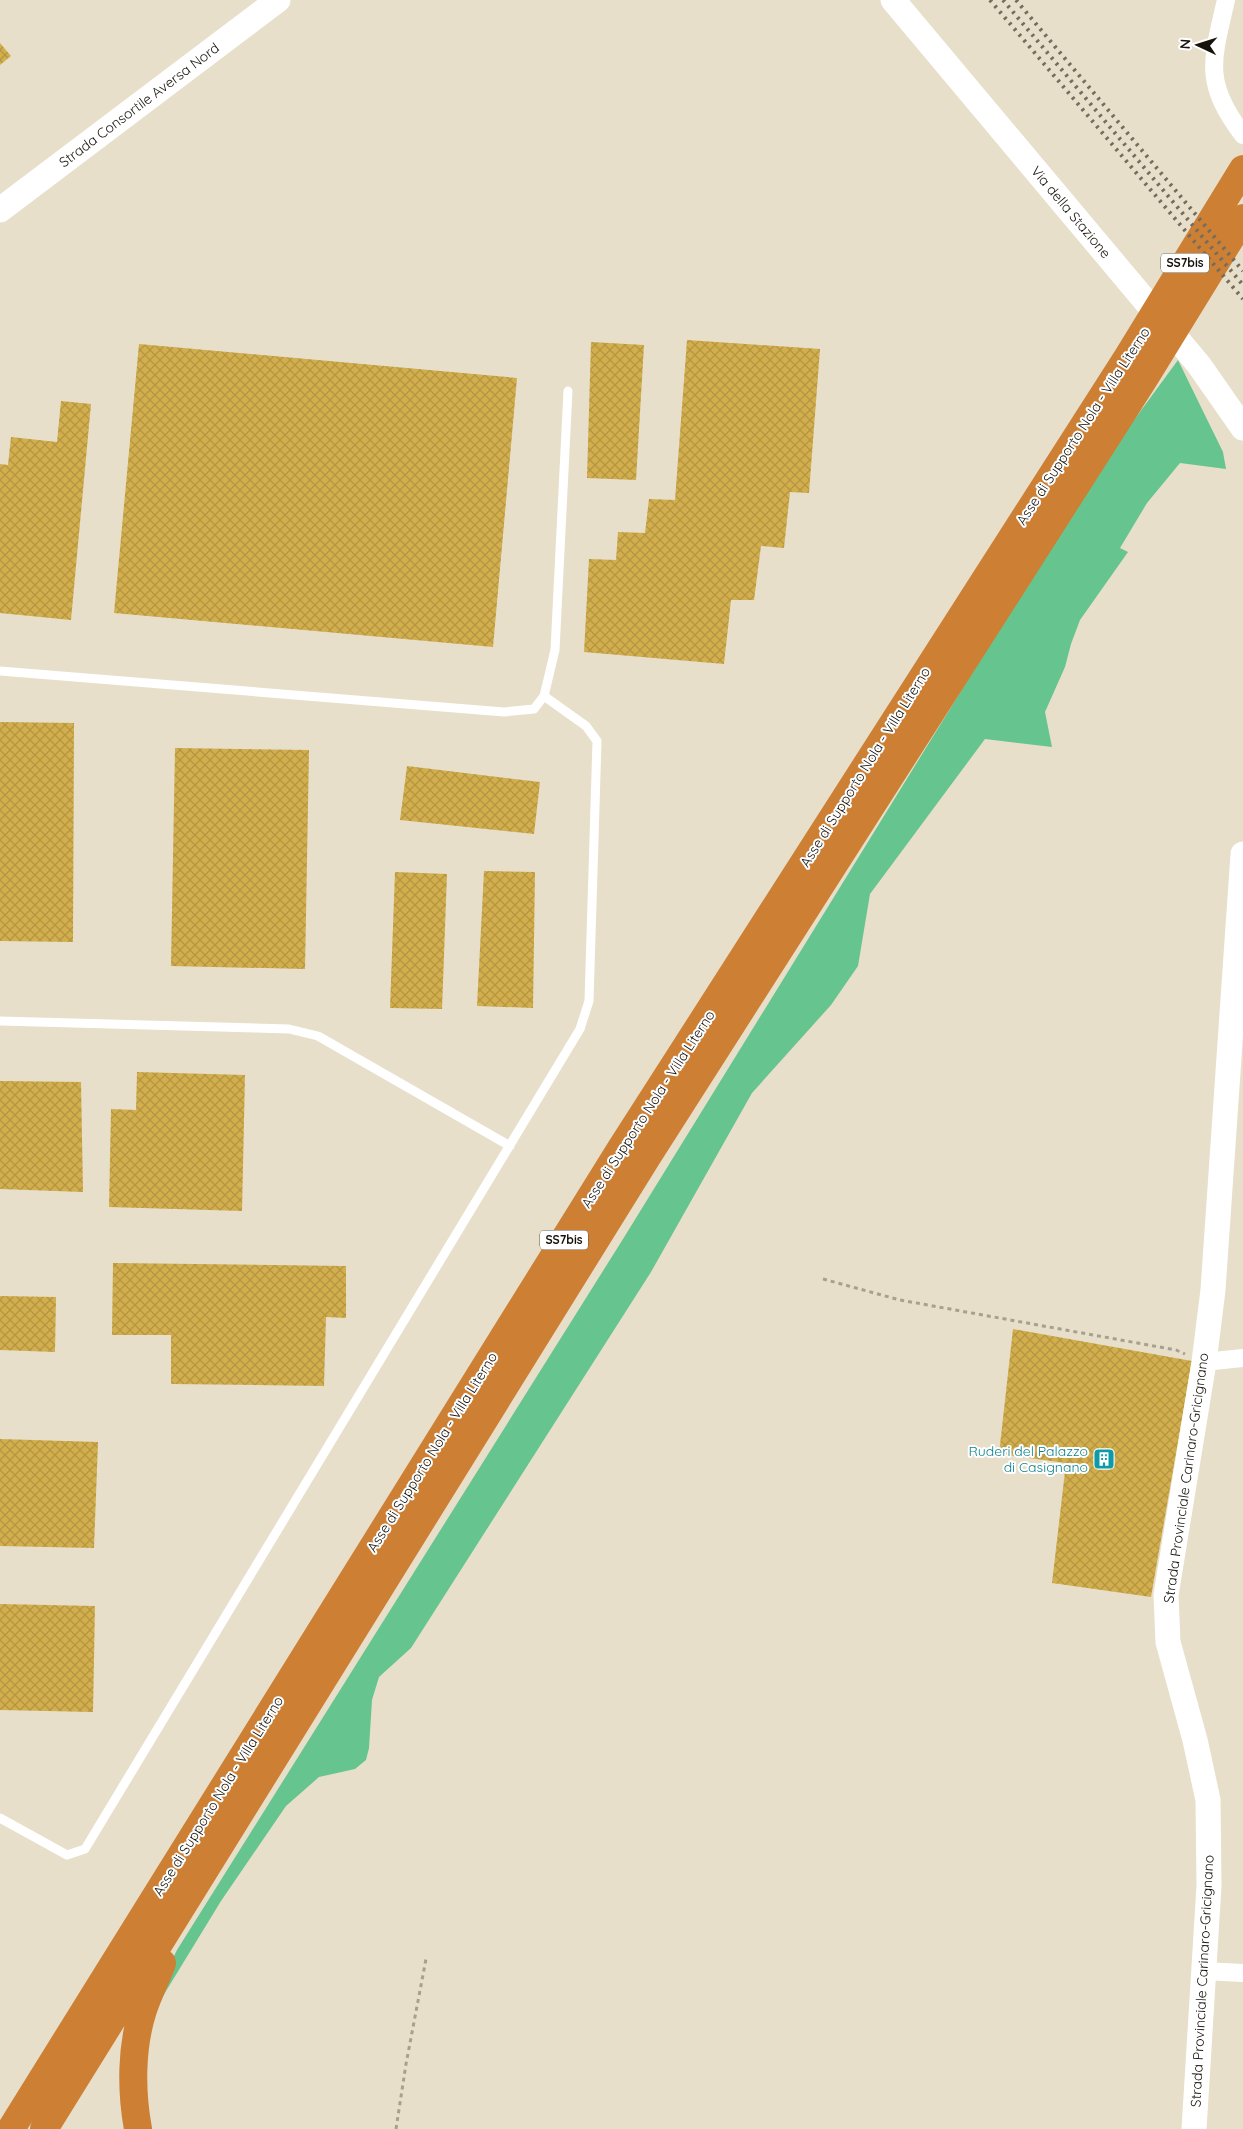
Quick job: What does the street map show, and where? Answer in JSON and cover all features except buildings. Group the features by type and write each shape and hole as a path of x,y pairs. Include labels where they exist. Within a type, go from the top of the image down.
{"highway":[{"name":"Asse di Supporto Nola - Villa Literno","path":"11,2129 620,1150 636,1128 942,645 1127,358 1243,169"},
{"name":"Asse di Supporto Nola - Villa Literno","path":"44,2129 646,1157 1144,379 1243,218"},
{"path":"138,2129 133,2102 134,2061 142,2011 196,1883"},
{"path":"0,2129 97,1990"}],"street":[{"name":"Strada Consortile Aversa Nord","path":"0,210 278,0"},
{"name":"Via della Stazione","path":"893,0 1199,365 1243,428"},
{"path":"1226,0 1215,48 1213,73 1219,97 1229,117 1243,136"},
{"name":"Strada Provinciale Carinaro-Gricignano","path":"1194,2129 1209,1886 1208,1800 1195,1740 1168,1642 1166,1595 1204,1362 1213,1290 1243,854"},
{"path":"1204,1362 1243,1358"},
{"path":"1204,1971 1243,1974"}],"lane":[{"path":"0,671 504,712 534,710 544,696 555,650 568,390"},
{"path":"0,1818 67,1855 85,1849 580,1029 589,1001 597,741 586,726 544,696"},
{"path":"0,1021 289,1029 308,1033 318,1036 510,1146"}],"path":[{"path":"823,1279 900,1300 1176,1350 1204,1362"},
{"path":"396,2129 426,1959"}],"green space":[{"path":"1178,360 1223,452 1226,469 1180,463 1147,503 1120,548 1128,552 1080,620 1065,667 1045,712 1052,747 985,739 870,894 858,966 831,1005 752,1093 651,1272 411,1648 379,1677 372,1700 369,1748 366,1760 355,1769 319,1777 286,1806 221,1901 153,2015 158,1988 177,1950 623,1239 1098,469"}],"railway":[{"path":"990,0 1243,299"},
{"path":"1003,0 1243,285"},
{"path":"1016,0 1243,271"}],"place":[{"name":"Ruderi del Palazzo di Casignano","path":"1104,1459"}]}
